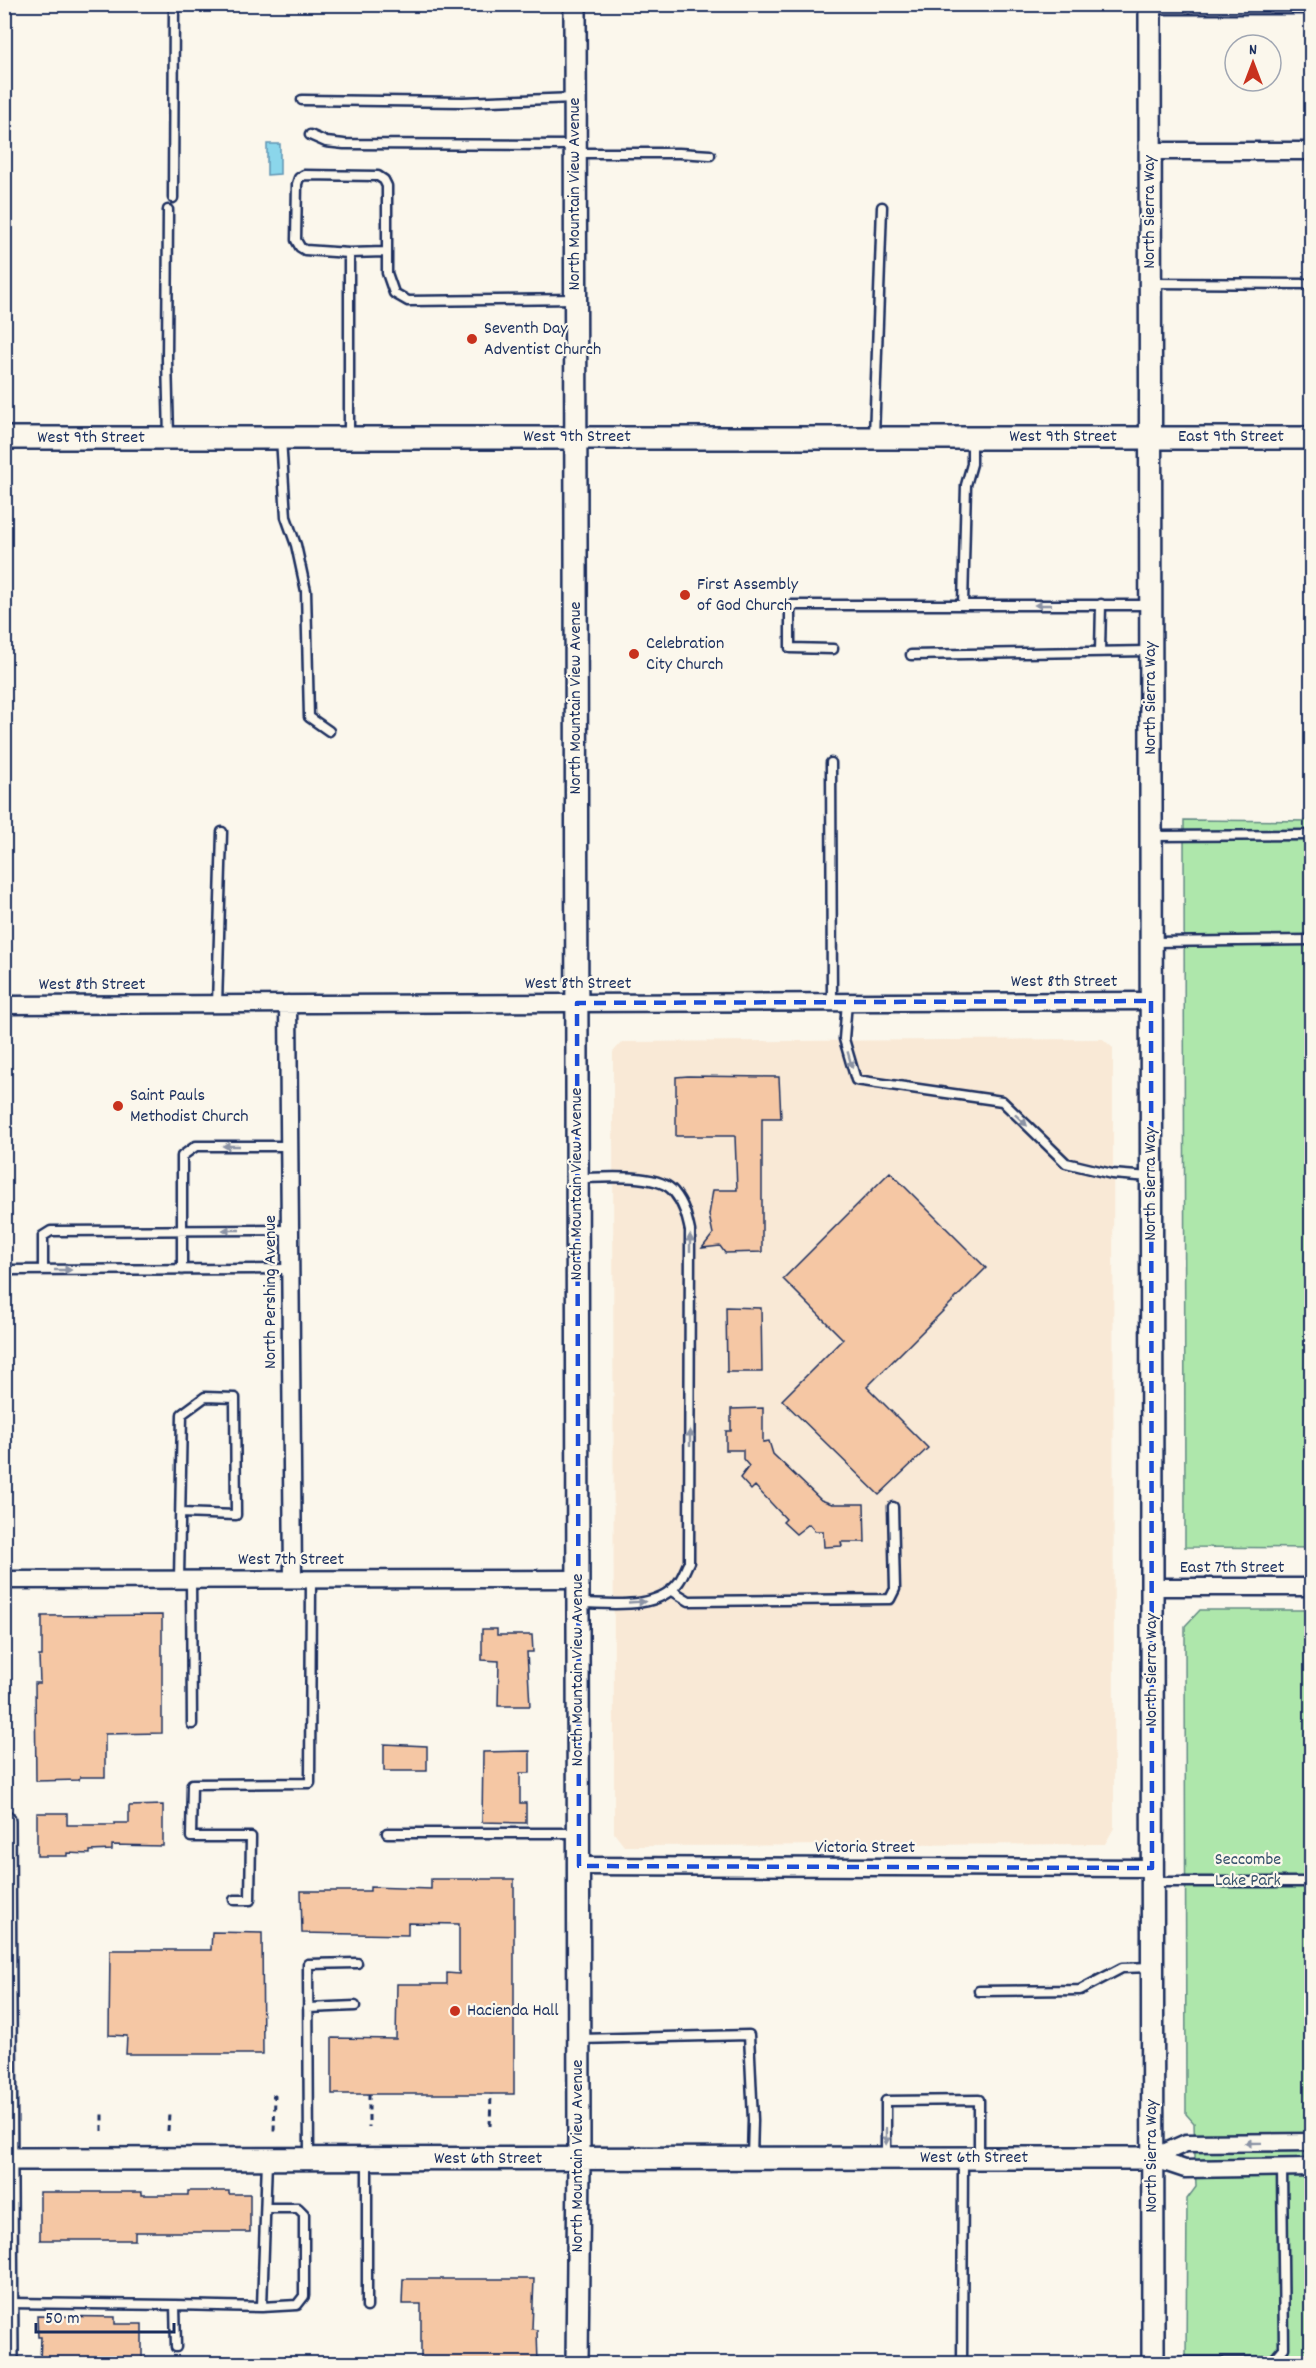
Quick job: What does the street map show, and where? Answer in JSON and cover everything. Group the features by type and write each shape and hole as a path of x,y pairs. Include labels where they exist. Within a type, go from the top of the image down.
{"street":[{"name":"North Mountain View Avenue","path":"575,4 579,1833 577,2364"},
{"name":"North Sierra Way","path":"1150,7 1153,2363"},
{"path":"1150,151 1311,151"},
{"name":"West 9th Street","path":"4,438 1150,437"},
{"name":"East 9th Street","path":"1150,437 1311,438"},
{"name":"West 8th Street","path":"4,1005 1151,1001"},
{"name":"North Pershing Avenue","path":"288,1004 293,1579"},
{"name":"West 7th Street","path":"4,1580 578,1579"},
{"name":"East 7th Street","path":"1152,1587 1311,1587"},
{"path":"4,1821 7,2364"},
{"name":"Victoria Street","path":"579,1866 1152,1875"},
{"path":"1152,2158 1186,2144 1311,2142"},
{"path":"1152,2158 1185,2169 1311,2167"},
{"name":"West 6th Street","path":"6,2159 1152,2158"}],"lane":[{"path":"173,198 174,4"},
{"path":"1150,7 1311,9"},
{"path":"302,100 463,102 575,98"},
{"path":"310,135 326,142 344,144 575,149 710,156"},
{"path":"386,252 350,253 300,248 296,240 299,178 304,175 378,176 384,180 387,186 387,273 394,293 408,302 575,299"},
{"path":"874,437 882,207"},
{"path":"168,210 169,438"},
{"path":"349,438 350,253"},
{"path":"1150,283 1311,284"},
{"path":"963,605 966,485 972,464 972,437"},
{"path":"281,438 286,517 296,545 306,591 309,717 329,731"},
{"path":"1100,652 1101,604"},
{"path":"832,649 790,648 790,605 1151,605"},
{"path":"911,655 1151,651"},
{"path":"831,763 839,1002 844,1039 855,1080 1002,1101 1066,1163 1112,1174 1151,1177"},
{"path":"217,1005 222,832"},
{"path":"1151,837 1311,835"},
{"path":"1151,942 1311,940"},
{"path":"182,1269 182,1156 196,1146 289,1146"},
{"path":"577,1178 644,1179 659,1183 673,1190 685,1209 690,1231 689,1562 680,1582 662,1597 645,1602 578,1604"},
{"path":"43,1270 44,1236 51,1231 290,1230"},
{"path":"4,1270 290,1269"},
{"path":"180,1513 236,1515 235,1398 205,1397 182,1414 180,1513 192,1724"},
{"path":"671,1590 689,1601 890,1599 895,1589 893,1507"},
{"path":"234,1900 250,1900 251,1837 191,1837 192,1784 310,1783 311,1579"},
{"path":"387,1833 579,1833"},
{"path":"1152,1875 1311,1882"},
{"path":"309,2159 308,1964 357,1962"},
{"path":"979,1991 1080,1990 1122,1968 1152,1967"},
{"path":"308,2008 355,2006"},
{"path":"579,2039 749,2035 753,2120 752,2159"},
{"path":"886,2158 886,2101 979,2100 971,2158 962,2364"},
{"path":"262,2307 267,2159"},
{"path":"367,2159 367,2307"},
{"path":"1153,2363 1272,2362 1284,2348 1282,2167"},
{"path":"7,2304 262,2307 297,2305 304,2296 304,2214 298,2208 266,2208"},
{"path":"175,2305 176,2347"}],"path":[{"path":"369,2094 369,2127"},
{"path":"490,2094 490,2126"},
{"path":"272,2096 274,2096 274,2132"},
{"path":"168,2131 169,2113"},
{"path":"102,2114 102,2131"}],"highlighted area":[{"path":"1151,1001 1152,1868 579,1866 577,1003"}],"shaded area":[{"path":"1103,1039 1113,1048 1114,1828 1105,1844 624,1846 614,1833 613,1052 622,1042"}],"green space":[{"path":"1184,820 1311,821 1311,1548 1185,1547"},
{"name":"Seccombe Lake Park","path":"1200,1610 1311,1610 1311,2363 1186,2363 1187,2199 1196,2187 1194,2123 1186,2114 1185,1626"}],"water":[{"path":"267,144 280,144 280,174 267,175"}],"building":[{"path":"676,1077 779,1077 781,1118 762,1118 762,1252 725,1253 720,1246 702,1248 713,1234 709,1215 713,1190 737,1190 735,1136 676,1136"},
{"path":"890,1172 986,1268 867,1387 928,1448 879,1495 782,1400 843,1339 783,1279"},
{"path":"726,1307 761,1308 762,1372 727,1372"},
{"path":"763,1408 763,1442 769,1441 773,1454 821,1500 832,1504 864,1504 865,1542 841,1542 842,1546 824,1547 823,1531 815,1531 809,1524 796,1534 783,1522 786,1519 755,1486 751,1490 740,1478 749,1466 743,1459 743,1450 726,1450 726,1431 731,1431 731,1409"},
{"path":"162,1615 162,1733 105,1734 105,1777 36,1781 35,1683 40,1683 39,1656 42,1656 42,1616"},
{"path":"482,1629 497,1629 497,1635 532,1635 533,1652 527,1652 530,1706 498,1706 499,1661 482,1660"},
{"path":"384,1744 427,1746 427,1771 384,1771"},
{"path":"530,1751 530,1773 520,1773 520,1803 526,1803 526,1823 482,1822 483,1752"},
{"path":"163,1805 163,1846 112,1845 112,1850 90,1851 90,1854 67,1853 67,1856 37,1856 37,1813 67,1813 67,1825 114,1825 114,1823 129,1823 129,1806"},
{"name":"Hacienda Hall","path":"431,1879 514,1879 514,2094 332,2094 332,2038 396,2039 397,1984 447,1984 447,1973 459,1974 459,1924 408,1923 408,1935 302,1933 301,1891 370,1891 370,1887 431,1889"},
{"path":"212,1932 262,1933 263,2054 126,2054 127,2036 109,2035 110,1950 211,1950"},
{"path":"188,2191 229,2191 229,2194 250,2194 250,2232 135,2232 135,2240 40,2240 40,2192 142,2192 142,2195 188,2195"},
{"path":"403,2279 534,2279 532,2329 537,2330 538,2364 421,2364 421,2304 402,2304"},
{"path":"37,2316 115,2317 115,2324 142,2324 142,2362 40,2362 41,2337 38,2337"}],"place":[{"name":"Seventh Day Adventist Church","path":"472,339"},
{"name":"First Assembly of God Church","path":"685,595"},
{"name":"Celebration City Church","path":"634,654"},
{"name":"Saint Pauls Methodist Church","path":"118,1106"},
{"name":"Hacienda Hall","path":"455,2011"}]}
